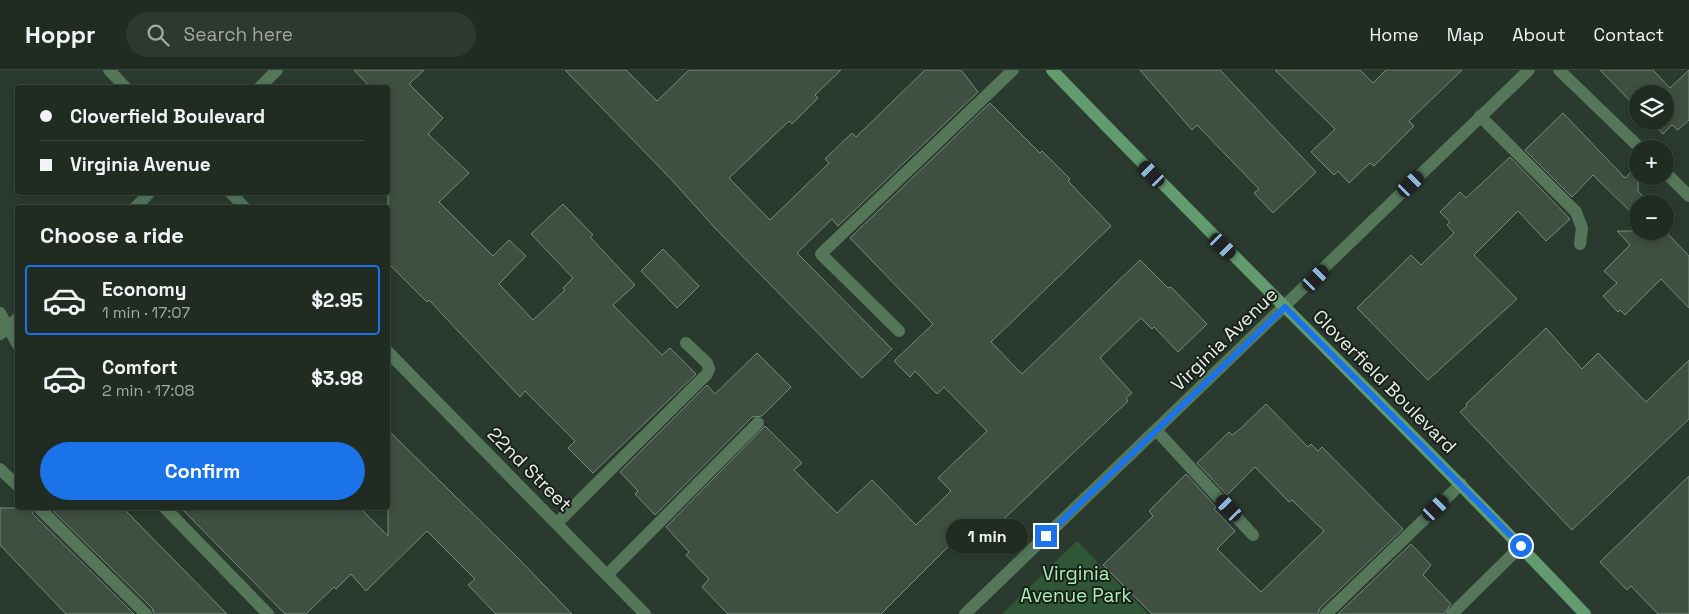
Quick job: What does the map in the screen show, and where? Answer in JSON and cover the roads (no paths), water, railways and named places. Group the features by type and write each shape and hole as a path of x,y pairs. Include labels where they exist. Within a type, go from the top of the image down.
{"main road":[{"name":"Cloverfield Boulevard","path":"1052,70 1173,196 1461,484 1586,614"}],"street":[{"path":"108,70 123,85"},
{"path":"262,85 277,70"},
{"path":"899,331 821,254 1013,70"},
{"name":"Virginia Avenue","path":"966,614 1529,70"},
{"path":"1559,70 1632,140"},
{"path":"1480,116 1576,212 1582,228 1580,244"},
{"path":"1674,181 1689,196"},
{"path":"138,205 147,195"},
{"path":"233,195 242,205"},
{"path":"0,313 4,331 15,342"},
{"path":"4,331 15,321"},
{"path":"557,523 707,374 709,369 707,362 686,342"},
{"name":"22nd Street","path":"390,354 645,614"},
{"path":"607,575 758,423"},
{"path":"1156,430 1253,534"},
{"path":"0,469 15,483"},
{"path":"1326,614 1461,484"},
{"path":"41,510 146,614"},
{"path":"167,510 268,614"},
{"path":"1452,614 1521,546"}],"park label":[{"name":"Virginia Avenue Park","path":"1076,584"}]}
